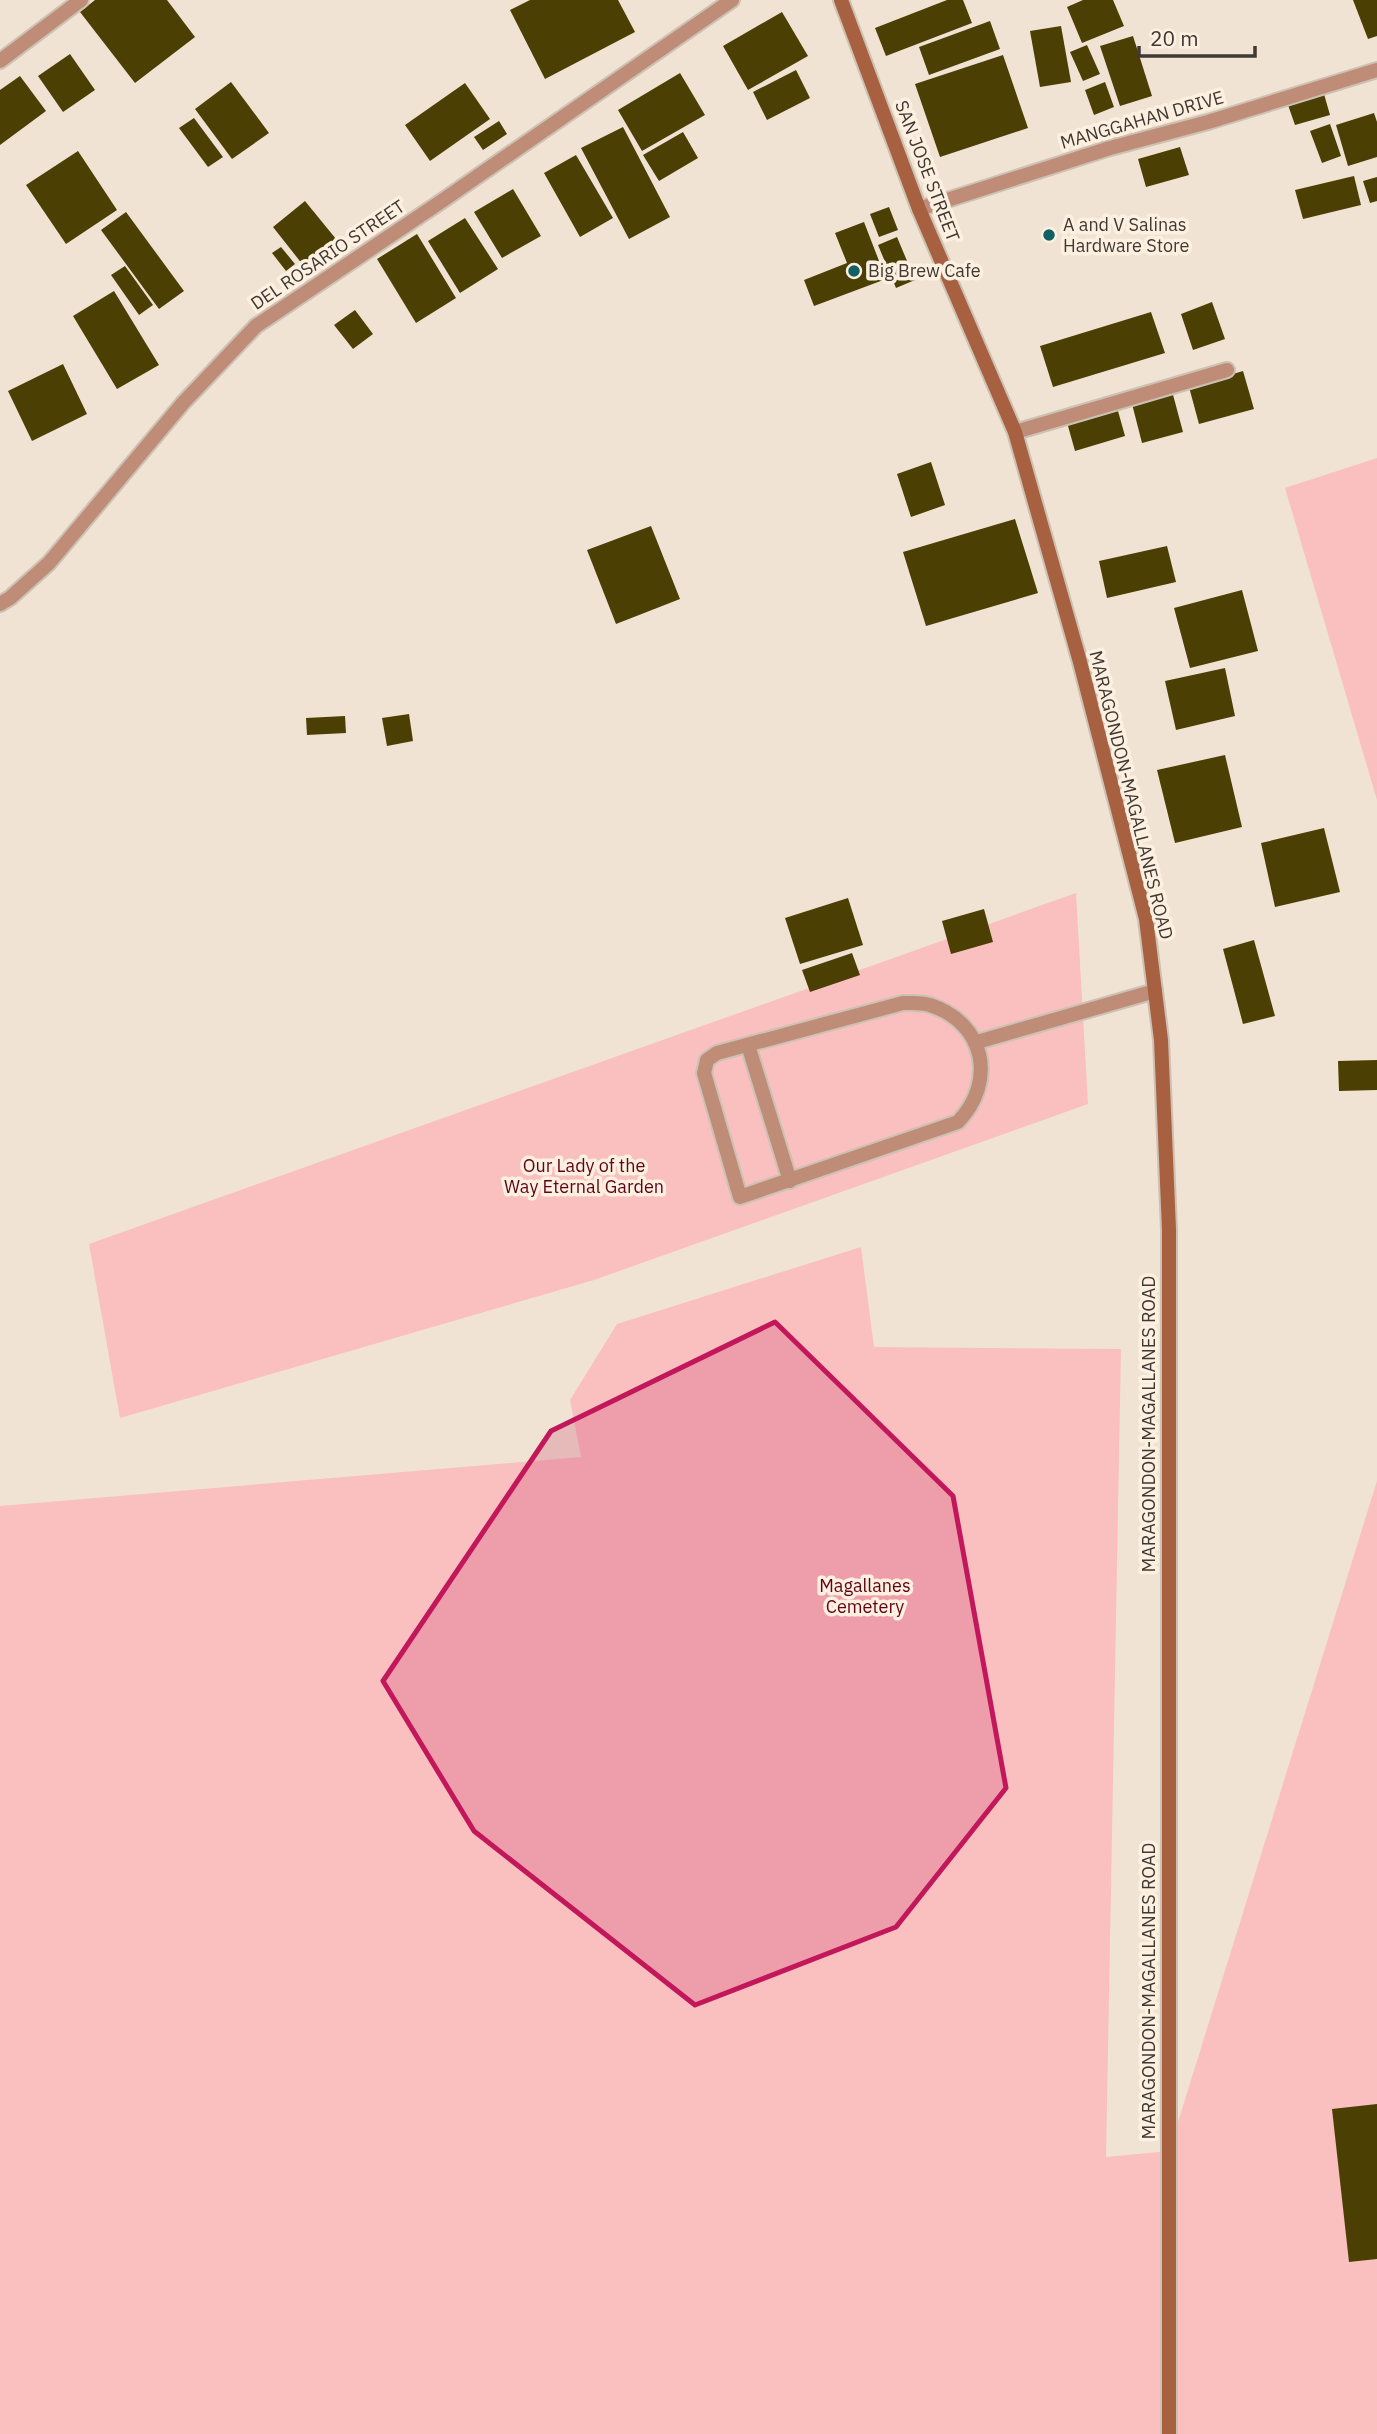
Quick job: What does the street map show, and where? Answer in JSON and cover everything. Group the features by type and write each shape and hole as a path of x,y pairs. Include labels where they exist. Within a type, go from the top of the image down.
{"main road":[{"name":"SAN JOSE STREET","path":"841,0 919,209 1015,432"},
{"name":"MARAGONDON-MAGALLANES ROAD","path":"1015,432 1080,662 1142,906 1161,1041 1169,1230 1169,2434"}],"street":[{"path":"0,61 81,0"},
{"name":"DEL ROSARIO STREET","path":"0,604 49,563 183,403 256,326 732,0"},
{"name":"MANGGAHAN DRIVE","path":"919,209 1110,148 1208,122 1377,70"},
{"path":"1015,432 1227,370"},
{"path":"977,1042 1155,991"},
{"path":"903,1003 928,1004 948,1013 964,1026 977,1042 982,1063 979,1085 967,1113 958,1122 745,1196 740,1197 738,1194 704,1073 707,1060 717,1054 903,1003"},
{"path":"748,1045 790,1181"}],"highlighted area":[{"path":"775,1322 953,1496 1006,1788 896,1927 695,2005 474,1831 383,1681 551,1431"}],"green space":[{"path":"1377,458 1377,800 1285,488"},
{"name":"Our Lady of the Way Eternal Garden","path":"1076,893 1088,1104 594,1280 120,1418 89,1244"},
{"name":"Magallanes Cemetery","path":"861,1247 874,1347 1121,1349 1106,2157 1169,2151 1377,1481 1377,2434 0,2434 0,1506 581,1457 570,1400 617,1324"}],"building":[{"path":"95,0 167,0 195,37 135,83 80,12"},
{"path":"530,0 618,0 635,32 545,79 510,10"},
{"path":"947,0 963,0 972,23 886,56 875,28"},
{"path":"1083,0 1113,0 1124,26 1082,43 1067,7"},
{"path":"1353,0 1377,0 1377,36 1368,39"},
{"path":"782,12 808,56 748,90 723,46"},
{"path":"990,21 1000,49 929,75 919,47"},
{"path":"1061,26 1071,82 1040,87 1030,31"},
{"path":"1133,36 1152,96 1120,106 1100,46"},
{"path":"1087,45 1100,74 1083,81 1070,52"},
{"path":"70,54 95,90 63,112 38,76"},
{"path":"1003,55 1028,128 940,157 915,84"},
{"path":"796,70 810,98 767,120 753,92"},
{"path":"680,73 705,115 642,151 618,110"},
{"path":"20,76 46,111 0,145 0,90"},
{"path":"231,82 269,133 232,159 195,109"},
{"path":"1105,82 1114,107 1094,115 1085,90"},
{"path":"465,83 490,119 430,161 405,125"},
{"path":"1324,94 1330,115 1295,125 1288,105"},
{"path":"1374,113 1377,122 1377,157 1348,166 1336,125"},
{"path":"194,118 223,157 208,167 179,128"},
{"path":"499,121 507,134 483,150 474,137"},
{"path":"1330,124 1341,156 1322,163 1310,131"},
{"path":"623,127 670,217 629,239 581,148"},
{"path":"683,132 698,158 659,181 643,155"},
{"path":"1180,147 1189,175 1146,187 1138,159"},
{"path":"78,151 117,210 66,244 26,185"},
{"path":"576,155 613,218 580,237 544,173"},
{"path":"1354,176 1361,205 1303,219 1295,190"},
{"path":"1377,177 1377,201 1370,203 1363,181"},
{"path":"513,189 541,236 502,258 474,212"},
{"path":"305,201 336,239 303,265 273,227"},
{"path":"889,207 898,230 879,237 870,214"},
{"path":"126,212 184,291 159,309 101,230"},
{"path":"465,218 498,269 460,293 428,241"},
{"name":"Big Brew Cafe","path":"864,222 886,279 814,306 804,280 847,263 835,233"},
{"path":"417,234 456,298 416,323 377,259"},
{"path":"897,237 915,280 896,288 878,245"},
{"path":"281,247 295,264 286,271 272,253"},
{"path":"125,266 153,305 139,315 111,275"},
{"path":"114,291 159,365 117,389 73,316"},
{"path":"1212,302 1225,339 1193,350 1181,314"},
{"path":"355,310 373,334 353,349 334,325"},
{"path":"1151,312 1165,353 1053,387 1040,346"},
{"path":"63,364 87,414 32,441 8,391"},
{"path":"1243,371 1254,409 1199,424 1189,387"},
{"path":"1172,391 1183,432 1142,443 1131,400"},
{"path":"1116,404 1125,436 1075,451 1066,419"},
{"path":"931,462 945,505 911,517 897,474"},
{"path":"1015,519 1038,593 926,626 903,552"},
{"path":"651,526 680,599 616,624 587,550"},
{"path":"1167,546 1176,582 1107,598 1099,561"},
{"path":"1242,590 1258,651 1190,668 1174,608"},
{"path":"1225,668 1235,716 1176,730 1165,681"},
{"path":"409,714 413,741 387,746 382,718"},
{"path":"345,716 346,733 307,735 306,718"},
{"path":"1225,755 1242,827 1175,843 1157,770"},
{"path":"1324,828 1340,892 1275,907 1261,843"},
{"path":"848,898 863,945 800,964 785,918"},
{"path":"984,909 993,942 951,954 942,921"},
{"path":"1254,940 1275,1016 1243,1024 1223,949"},
{"path":"852,953 860,975 810,992 802,970"},
{"path":"1377,1060 1377,1090 1339,1091 1338,1061"},
{"path":"1377,2104 1377,2259 1349,2262 1332,2109"}],"place":[{"name":"A and V Salinas Hardware Store","path":"1049,235"},
{"name":"Big Brew Cafe","path":"854,271"}]}
